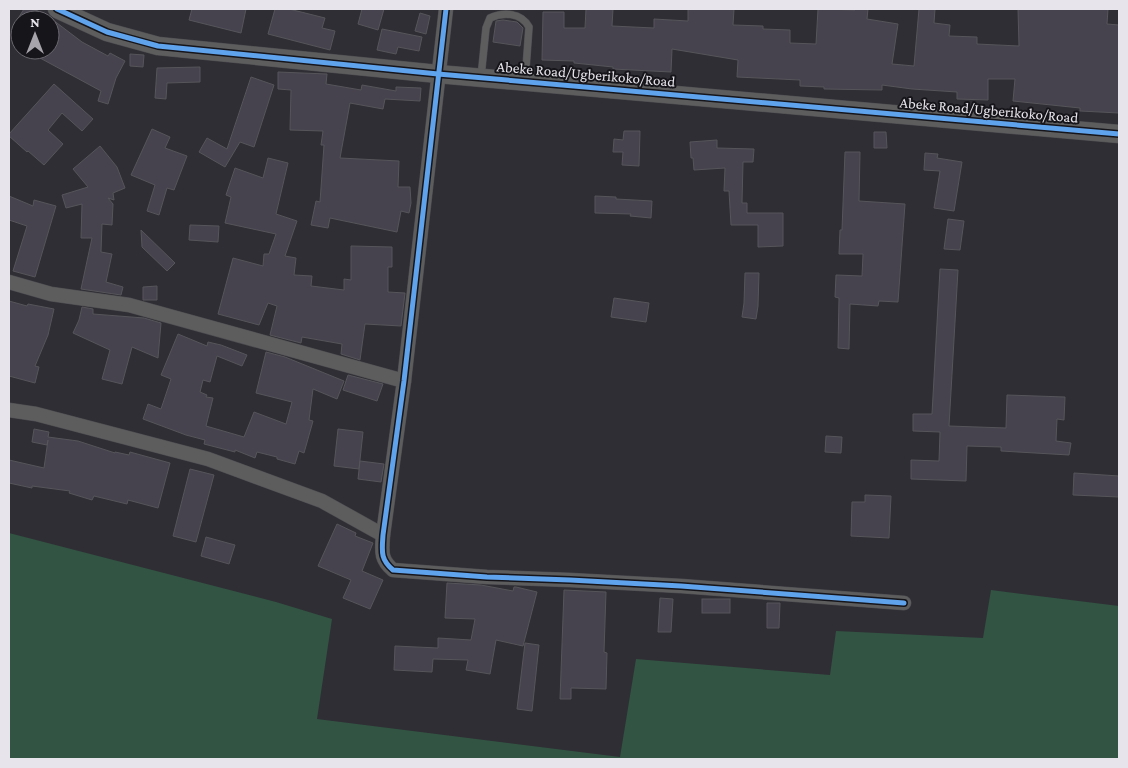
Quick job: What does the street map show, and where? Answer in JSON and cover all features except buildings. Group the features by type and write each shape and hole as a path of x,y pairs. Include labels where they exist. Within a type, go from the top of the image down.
{"street":[{"name":"Abeke Road/Ugberikoko/Road","path":"57,9 107,32 158,46 480,78 1119,134"},
{"path":"446,9 404,381 383,535 382,553 386,564 393,570 487,577 681,586 904,603"},
{"path":"9,282 51,294 129,305 404,381"},
{"path":"9,410 36,414 208,459 322,501 383,535"}],"lane":[{"path":"480,78 486,28 490,18 500,14 509,14 526,21 529,27 525,82"}],"green space":[{"path":"9,533 276,602 332,619 317,719 620,757 636,659 830,675 836,631 983,638 991,590 1119,606 1119,759 9,759"}],"cycle path":[{"path":"57,9 107,32 158,46 438,74 1119,134"},
{"path":"446,9 404,381 383,535 382,550 389,566 393,570 487,577 681,586 904,603"}]}
